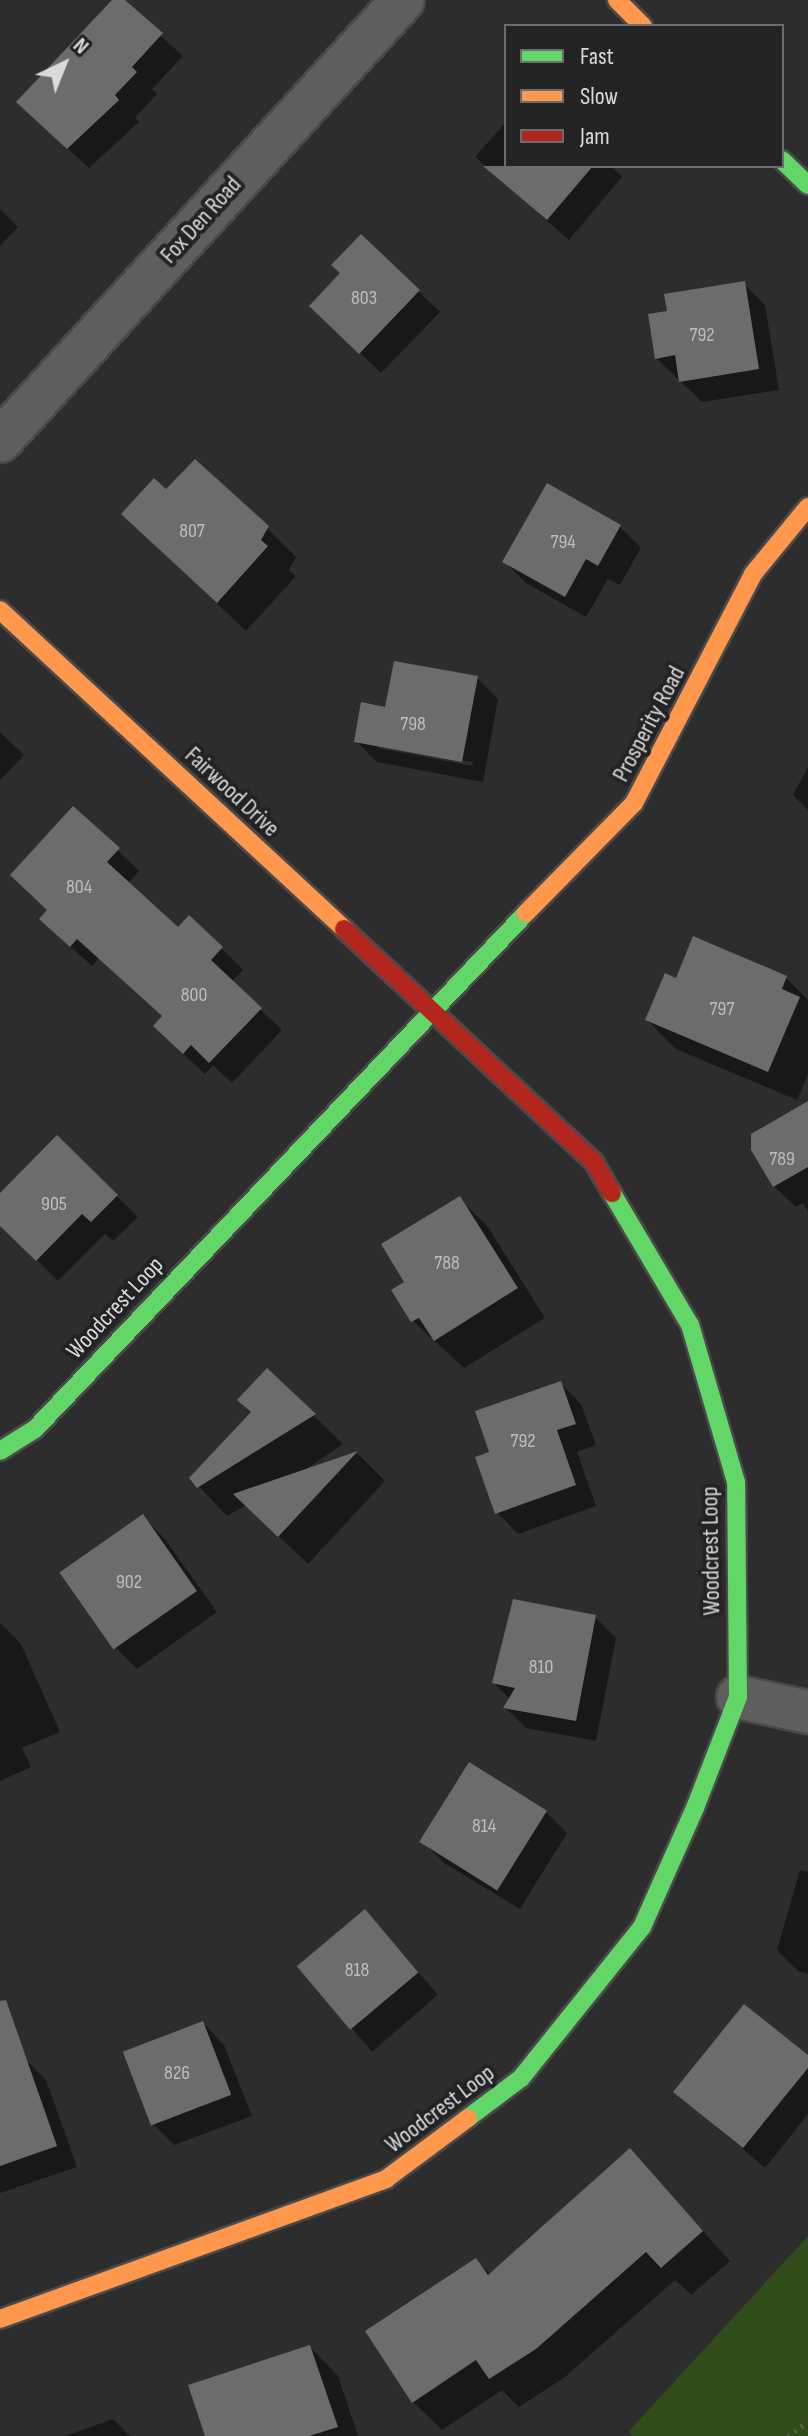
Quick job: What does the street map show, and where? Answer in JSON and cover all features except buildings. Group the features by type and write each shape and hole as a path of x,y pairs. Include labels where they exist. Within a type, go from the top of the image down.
{"street":[{"name":"Fox Den Road","path":"0,441 403,0"},
{"path":"617,0 641,24"},
{"path":"784,162 808,185"},
{"name":"Prosperity Road","path":"432,1008 634,803 753,574 808,507"},
{"name":"Fairwood Drive","path":"0,610 432,1008"},
{"name":"Woodcrest Loop","path":"0,1451 35,1429 432,1008 594,1162 690,1325 736,1482 738,1697 695,1808 642,1927 521,2078 386,2179 0,2319"},
{"path":"738,1697 808,1712"}],"path":[{"path":"788,2436 808,2422"}],"green space":[{"path":"808,2236 808,2436 632,2436 629,2431"}],"traffic: fast":[{"path":"784,162 808,185"},
{"path":"0,1451 35,1429 526,913"},
{"path":"468,2118 521,2078 642,1927 695,1808 738,1697 736,1482 690,1325 612,1193"}],"traffic: slow":[{"path":"617,0 641,24"},
{"path":"526,913 634,803 753,574 808,507"},
{"path":"0,610 344,929"},
{"path":"0,2319 386,2179 468,2118"}],"traffic: jam":[{"path":"344,929 594,1162 612,1193"}]}
